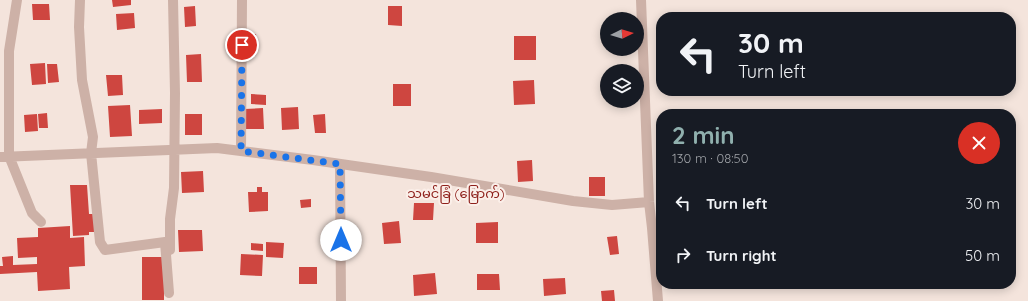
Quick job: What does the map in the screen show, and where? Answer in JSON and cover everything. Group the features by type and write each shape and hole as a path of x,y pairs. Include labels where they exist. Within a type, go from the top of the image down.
{"street":[{"path":"17,0 9,51 4,156 32,213 41,222"},
{"path":"80,0 79,27 82,80 93,137 91,153 100,242 105,250 165,242 168,297"},
{"path":"168,297 170,219 174,188 175,150 173,0"},
{"path":"241,151 242,0"},
{"path":"641,0 649,202 656,277"},
{"path":"4,156 217,148 431,177 573,201 612,206 649,202"},
{"path":"340,164 341,301"},
{"path":"657,289 658,301"}],"building":[{"path":"112,0 131,0 131,5 113,7"},
{"path":"32,4 49,4 50,20 33,20"},
{"path":"195,6 196,26 185,27 184,7"},
{"path":"388,6 402,6 402,26 388,25"},
{"path":"134,13 135,28 117,30 116,14"},
{"path":"256,34 257,47 250,48 249,35"},
{"path":"514,36 536,36 536,60 514,60"},
{"path":"201,54 202,82 187,82 186,55"},
{"path":"45,63 46,84 32,85 30,64"},
{"path":"47,64 57,64 59,82 48,83"},
{"path":"106,75 122,75 123,95 108,96"},
{"path":"534,80 535,104 514,105 513,81"},
{"path":"393,84 411,84 411,106 393,106"},
{"path":"251,94 266,95 266,105 251,104"},
{"path":"130,105 132,136 110,137 108,106"},
{"path":"298,107 299,129 282,130 281,108"},
{"path":"263,108 264,129 245,129 245,109"},
{"path":"162,109 162,123 139,124 139,110"},
{"path":"47,113 48,128 39,128 38,114"},
{"path":"37,114 38,131 25,132 24,115"},
{"path":"185,114 202,114 202,135 185,135"},
{"path":"325,114 326,133 315,133 313,115"},
{"path":"532,160 533,181 518,182 517,161"},
{"path":"203,171 204,192 182,193 181,172"},
{"path":"589,177 605,177 605,196 589,196"},
{"path":"70,185 87,185 89,214 94,214 95,232 89,232 89,235 73,236"},
{"path":"257,187 262,187 262,192 268,192 268,211 249,212 248,192 257,192"},
{"path":"311,199 311,207 301,208 300,200"},
{"path":"414,203 434,203 433,220 413,220"},
{"path":"399,221 401,243 384,244 382,223"},
{"path":"498,222 498,243 476,243 476,223"},
{"path":"70,226 70,238 84,237 85,266 69,267 70,289 38,291 37,272 0,274 0,266 3,266 2,257 13,256 13,265 37,264 37,257 18,258 17,238 38,237 38,228"},
{"path":"178,230 202,230 203,251 179,252"},
{"path":"617,236 619,254 610,255 607,237"},
{"path":"266,242 284,243 283,258 266,257"},
{"path":"251,243 263,244 263,251 251,250"},
{"path":"241,254 263,255 262,276 240,275"},
{"path":"142,257 164,257 164,300 142,300"},
{"path":"299,267 317,267 317,284 299,284"},
{"path":"435,273 437,294 414,296 413,275"},
{"path":"477,274 499,274 500,290 477,290"},
{"path":"565,278 566,294 544,296 543,279"},
{"path":"614,290 615,301 602,301 601,291"}],"district":[{"name":"သမင်ခြံ (မြောက်)","path":"456,193"}],"route":[{"path":"242,45 241,151 340,164 341,240"}]}
